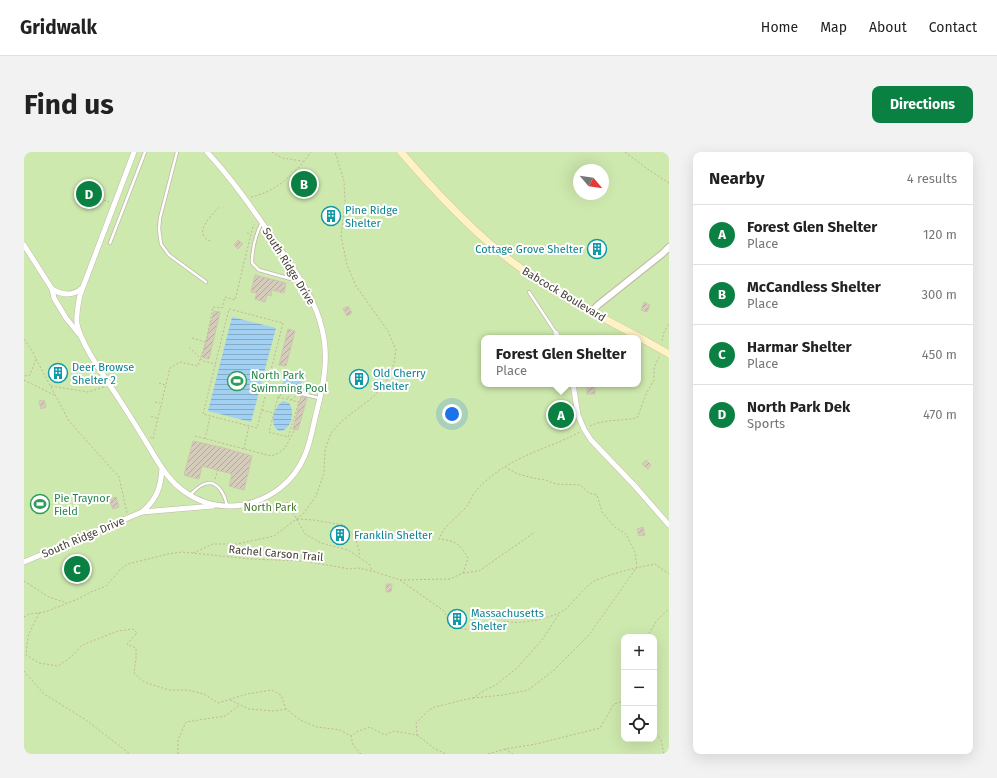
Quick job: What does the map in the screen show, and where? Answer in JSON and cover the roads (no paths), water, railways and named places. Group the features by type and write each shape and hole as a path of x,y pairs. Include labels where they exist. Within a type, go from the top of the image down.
{"main road":[{"name":"Babcock Boulevard","path":"400,152 437,194 501,254 543,284 635,335"},
{"name":"Babcock Boulevard","path":"641,338 669,354"}],"street":[{"name":"South Ridge Drive","path":"81,336 77,324 77,311 83,287 134,152"},
{"name":"South Ridge Drive","path":"24,245 52,289 54,298 66,318 81,336 162,468 174,483 190,495 209,504 236,506 259,501 268,497 289,480 301,465 306,454 320,398 325,368 323,330 314,303 298,275 245,198 207,152"},
{"path":"591,312 669,247"},
{"path":"52,289 60,293 70,295 78,292 83,287"},
{"path":"573,387 578,415 584,430 591,440 634,485 669,525"},
{"name":"South Ridge Drive","path":"24,562 142,512 150,505 158,494 162,468"},
{"name":"South Ridge Drive","path":"142,512 219,505"}],"lane":[{"path":"110,243 145,152"},
{"path":"178,152 160,218 159,229 161,244 169,255 206,282"},
{"path":"262,222 258,230 252,263 259,270 291,279 298,275"},
{"path":"529,292 556,335"},
{"path":"302,394 320,398"},
{"path":"190,495 202,485 214,484 222,491 226,499 227,506"}],"water":[{"path":"232,317 276,328 251,422 208,411"},
{"path":"289,373 299,376 302,380 301,386 296,390 286,387 283,382 283,378"},
{"path":"283,401 289,403 291,406 292,415 287,428 279,431 273,420 277,407"}],"place":[{"name":"McCandless Shelter","path":"304,184"},
{"name":"North Park Dek","path":"89,194"},
{"name":"Pine Ridge Shelter","path":"331,216"},
{"name":"Cottage Grove Shelter","path":"597,249"},
{"name":"Deer Browse Shelter 2","path":"58,373"},
{"name":"Old Cherry Shelter","path":"359,379"},
{"name":"North Park Swimming Pool","path":"237,381"},
{"name":"Forest Glen Shelter","path":"561,415"},
{"name":"Pie Traynor Field","path":"40,504"},
{"name":"Franklin Shelter","path":"340,535"},
{"name":"Harmar Shelter","path":"77,569"},
{"name":"Massachusetts Shelter","path":"457,619"}],"park label":[{"name":"North Park","path":"270,507"}]}
